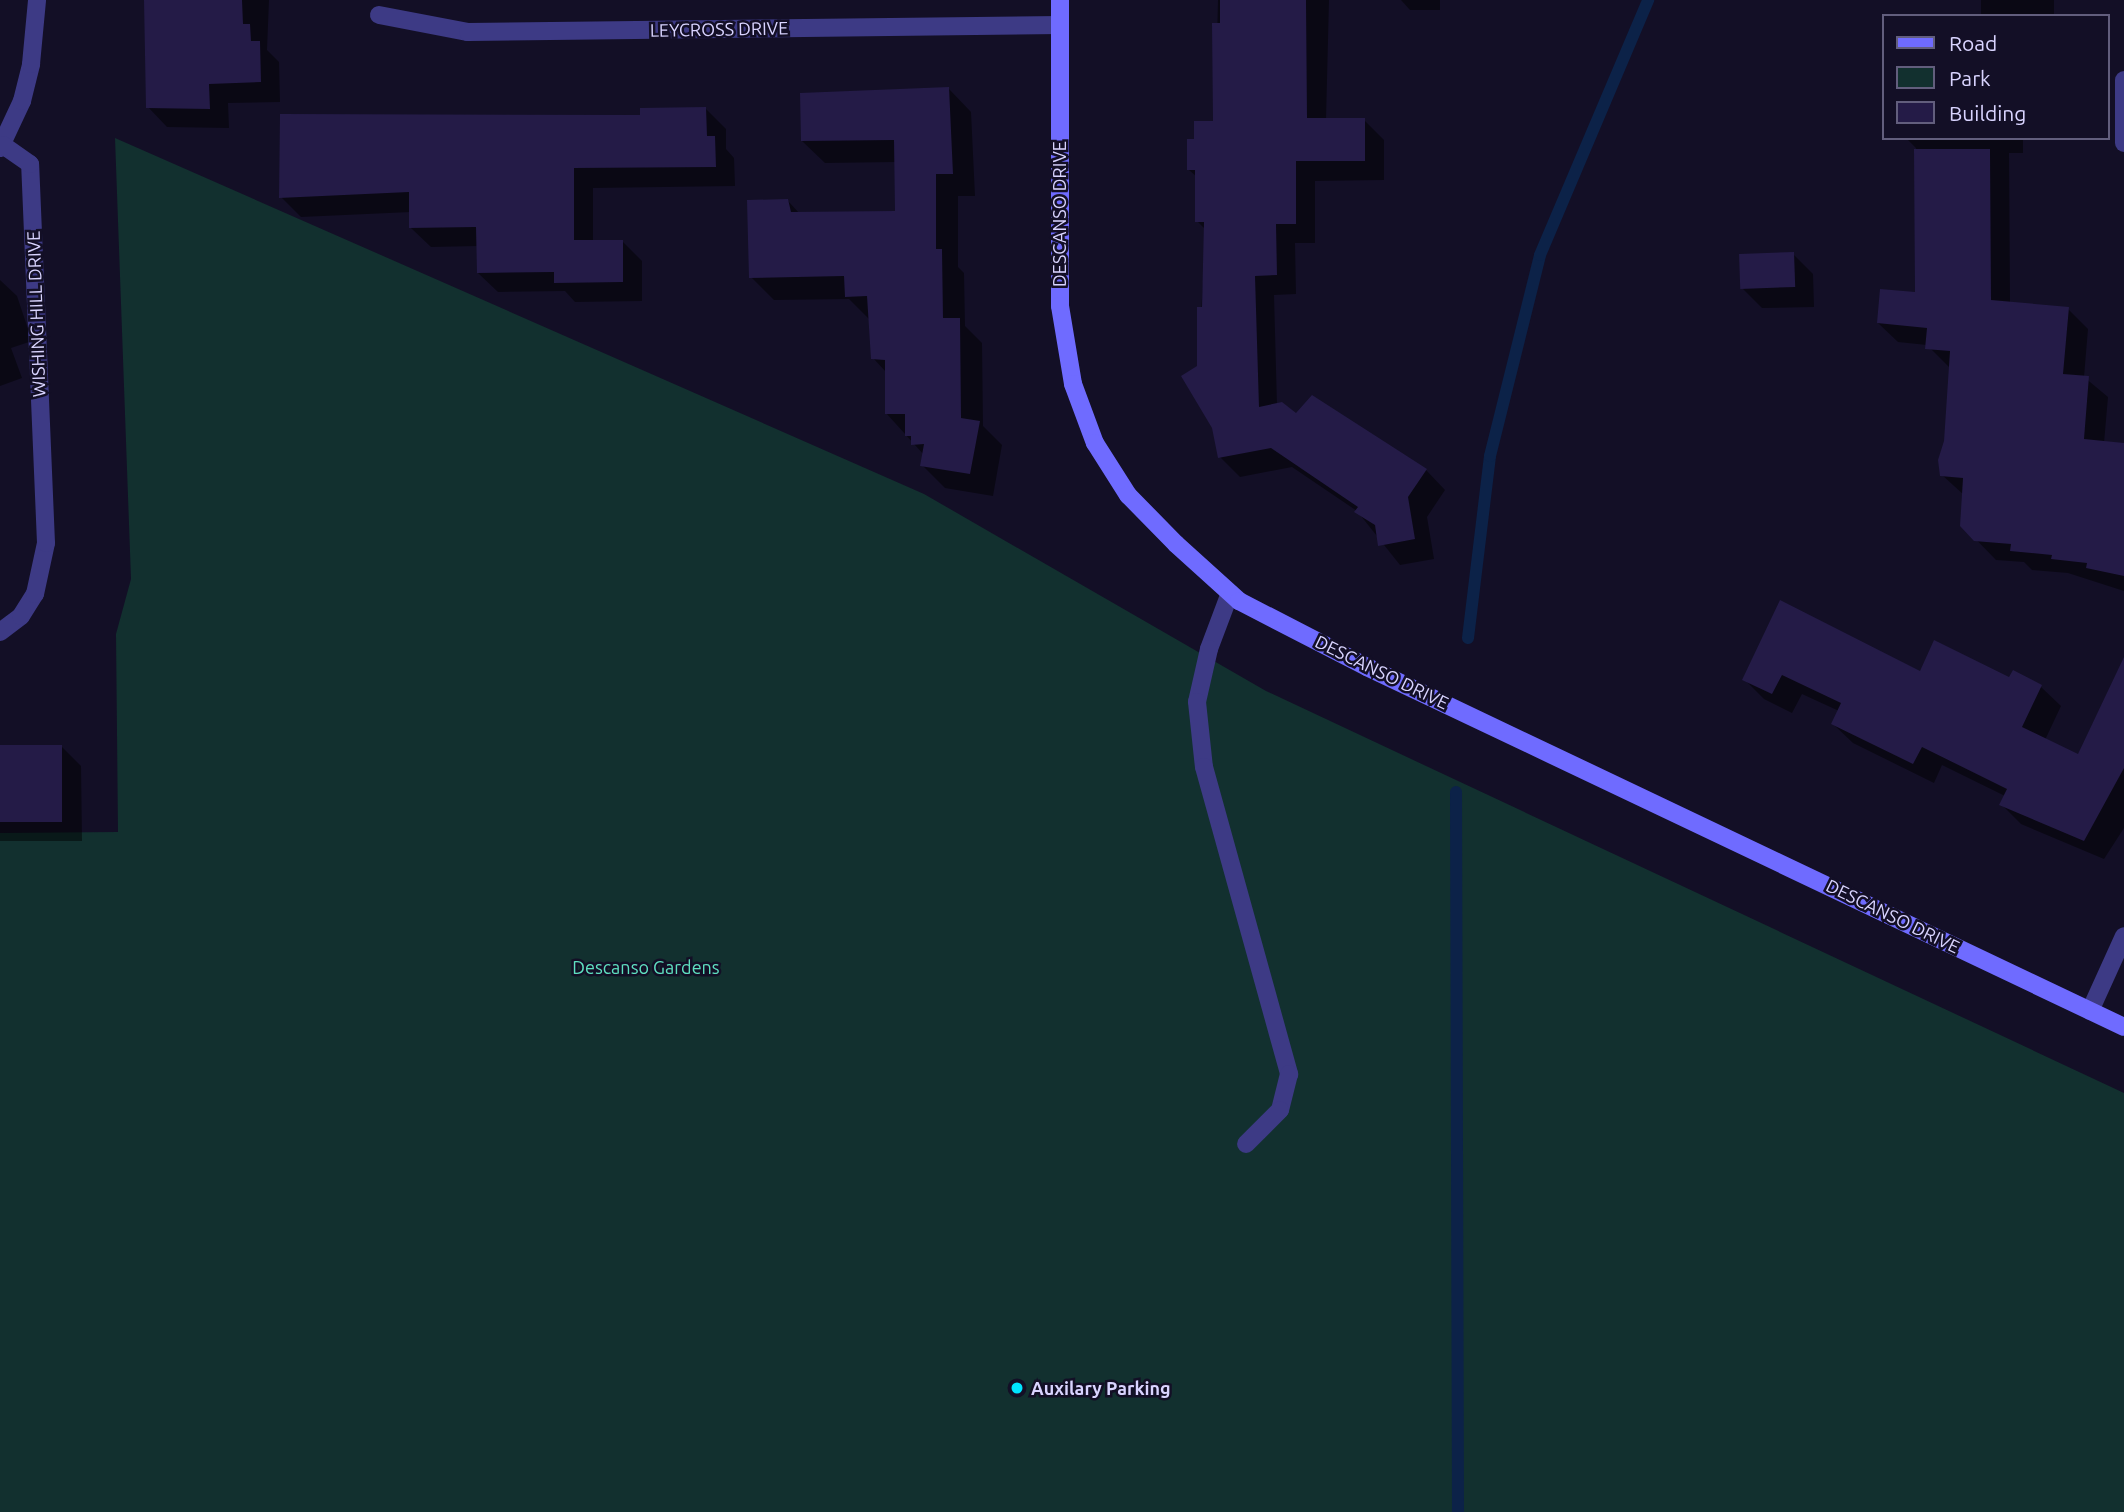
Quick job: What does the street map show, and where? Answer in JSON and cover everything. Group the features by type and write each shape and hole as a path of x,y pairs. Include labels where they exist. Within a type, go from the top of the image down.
{"street":[{"name":"WISHING HILL DRIVE","path":"0,632 22,616 35,594 46,542 30,164 1,146 22,101 31,64 37,0"},
{"name":"DESCANSO DRIVE","path":"1060,0 1060,306 1073,384 1095,443 1128,495 1230,593 1367,667 2124,1027"},
{"name":"LEYCROSS DRIVE","path":"379,15 468,32 1060,26"},
{"path":"2124,80 2124,143"},
{"path":"1230,593 1209,649 1197,702 1204,767 1289,1074 1280,1110 1246,1144"},
{"path":"2090,1011 2124,936"}],"green space":[{"name":"Descanso Gardens","path":"115,138 924,494 1266,691 2124,1093 2124,1512 0,1512 0,833 118,832 116,634 131,579"}],"building":[{"path":"144,0 242,0 243,24 250,24 251,41 260,41 261,82 209,84 210,109 146,108"},
{"path":"1220,0 1306,0 1307,118 1365,118 1365,161 1296,161 1296,224 1276,224 1277,275 1255,276 1259,407 1282,402 1296,413 1312,395 1427,469 1408,497 1415,539 1378,546 1375,525 1354,512 1358,507 1271,448 1218,458 1212,428 1181,376 1197,366 1197,307 1202,307 1204,222 1195,222 1195,170 1187,170 1187,139 1194,139 1194,121 1213,121 1212,23 1220,23"},
{"path":"949,87 953,174 936,174 936,249 942,249 943,318 960,318 961,418 980,421 970,474 920,466 924,444 911,445 911,436 905,436 905,414 885,414 885,360 871,359 867,296 845,297 844,276 749,278 747,200 788,199 791,212 895,211 894,140 801,141 800,93"},
{"path":"706,107 707,136 715,136 716,167 574,168 574,240 623,240 623,282 554,283 554,272 477,273 476,227 409,228 409,192 279,198 280,114 640,115 640,108"},
{"path":"1914,149 1990,149 1991,300 2069,307 2063,374 2089,376 2084,439 2124,443 2124,576 2086,568 2087,563 2051,559 2052,555 2010,551 2011,544 1974,541 1960,526 1963,478 1940,476 1938,460 1944,441 1950,351 1925,349 1927,328 1877,323 1880,289 1915,292"},
{"path":"1794,252 1795,287 1740,289 1739,254"},
{"path":"1780,600 1920,671 1934,640 2009,677 2013,670 2042,685 2022,727 2078,754 2124,657 2124,768 2084,841 1999,805 2007,789 1922,747 1913,764 1831,724 1841,703 1782,675 1772,694 1742,680"},
{"path":"0,745 62,745 62,822 0,822"}],"waterway":[{"path":"1468,638 1490,456 1540,255 1648,0"},
{"path":"1456,792 1458,1512"}],"place":[{"name":"Auxilary Parking","path":"1017,1388"}]}
